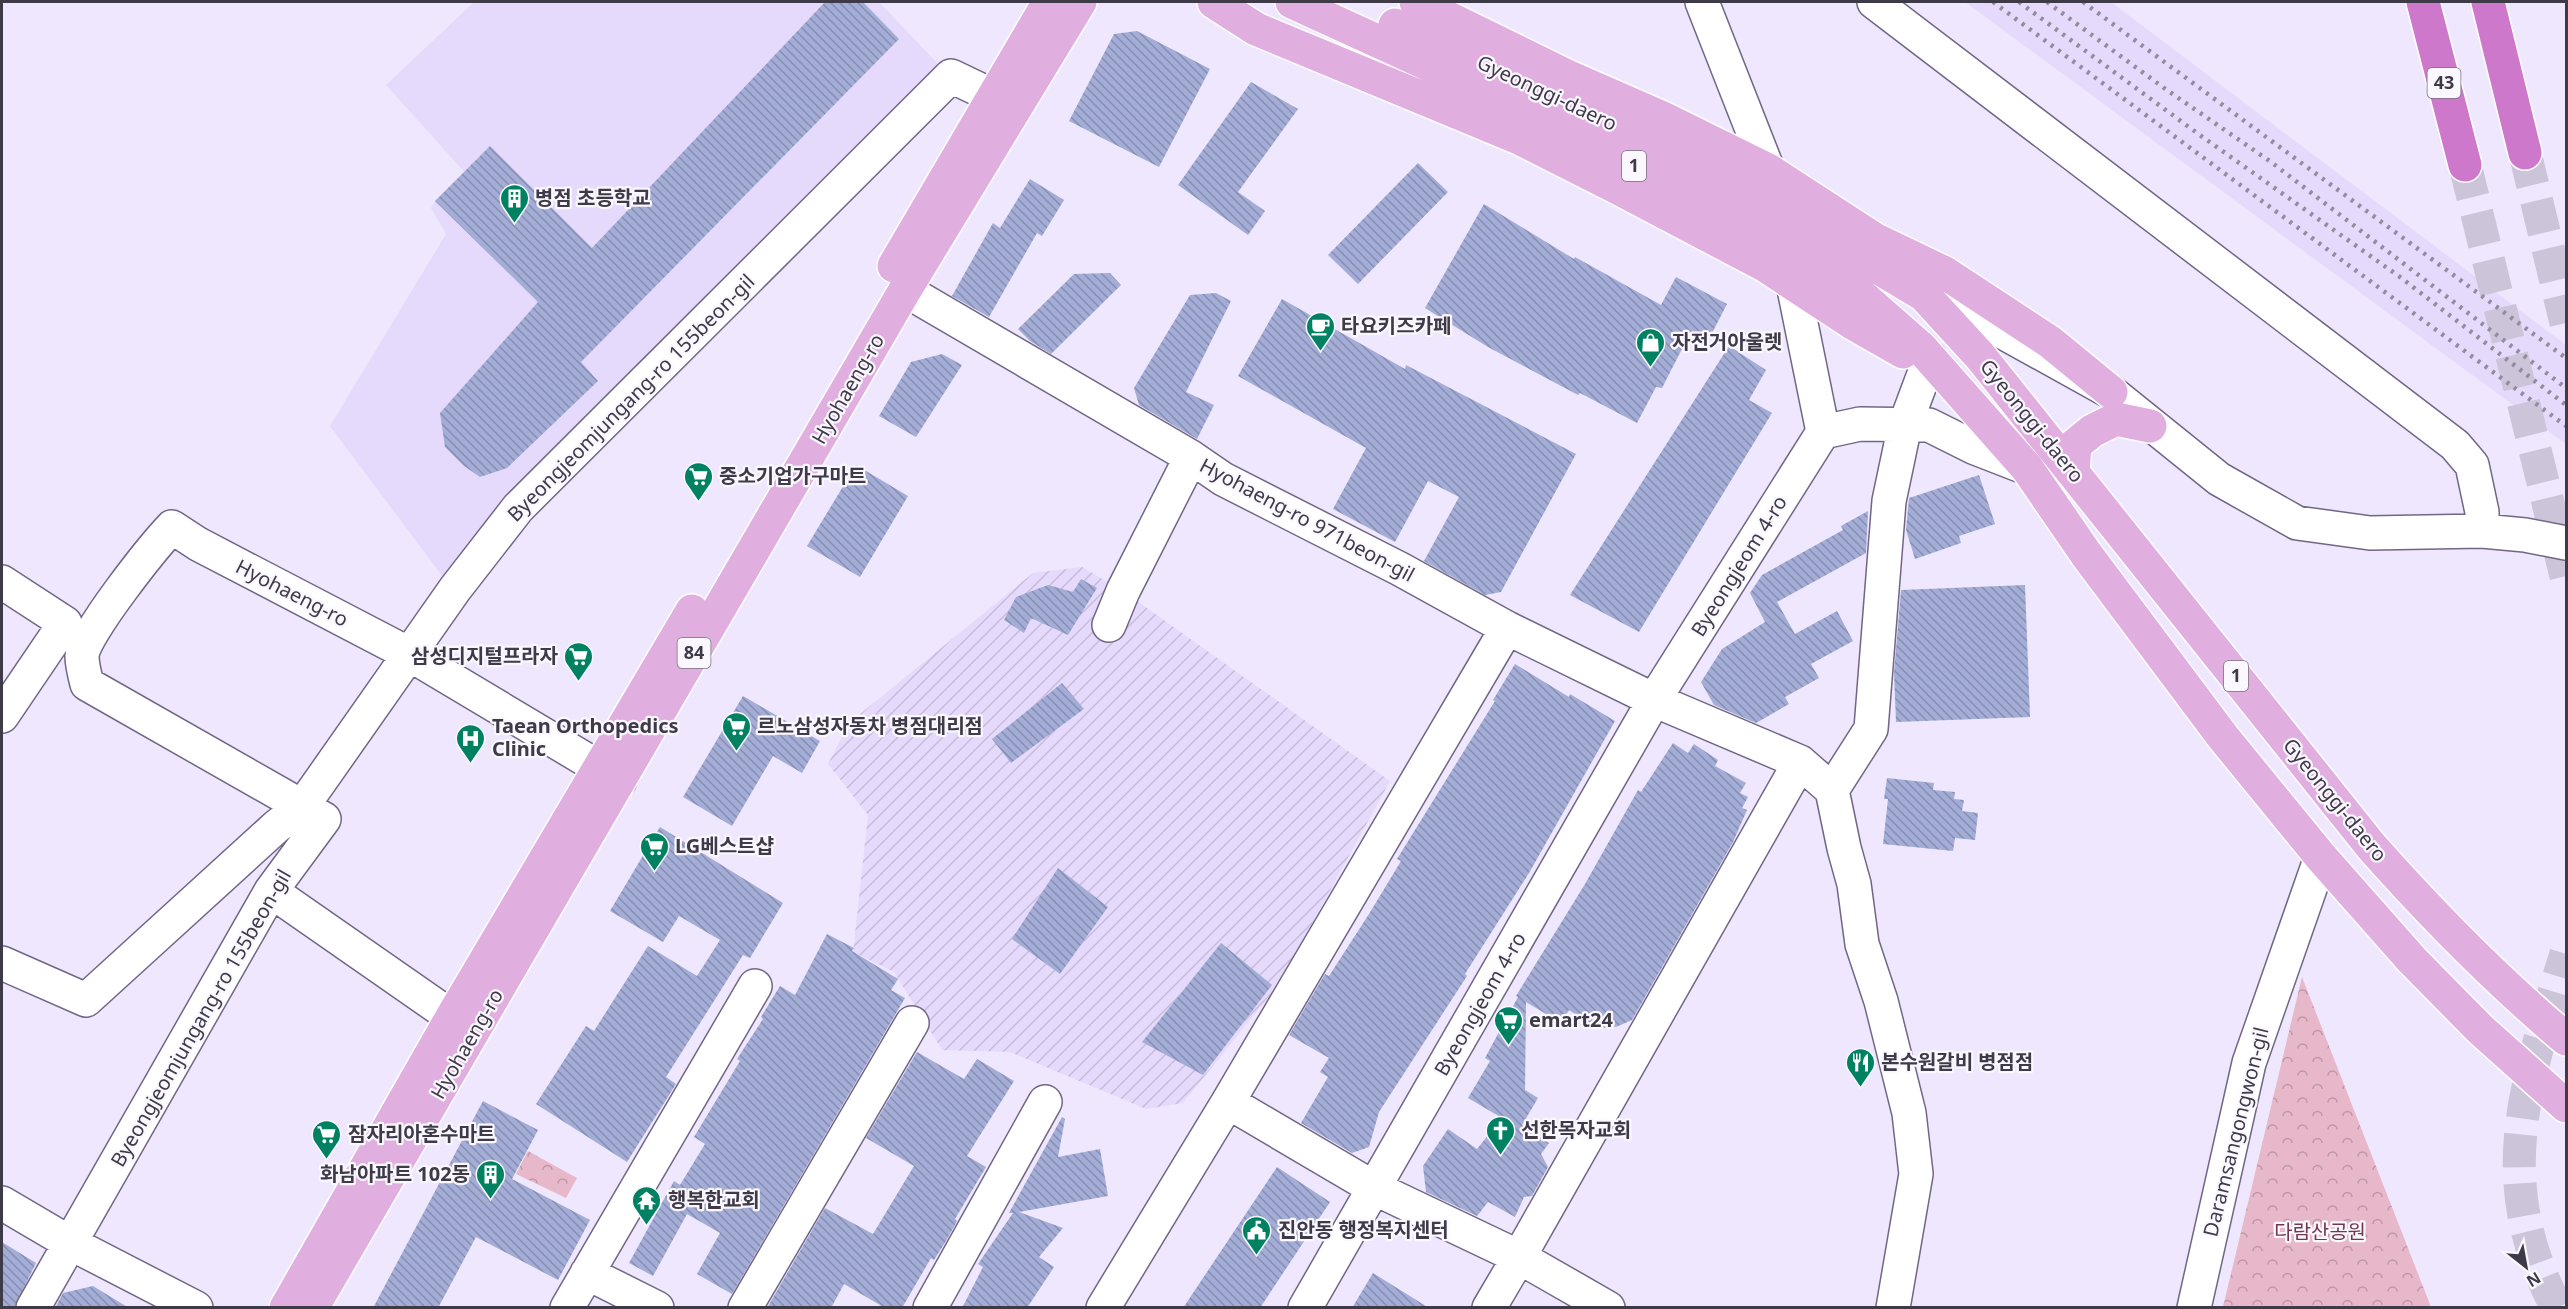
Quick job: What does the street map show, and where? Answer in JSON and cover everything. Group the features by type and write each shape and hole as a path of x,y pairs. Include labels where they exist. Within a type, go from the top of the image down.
{"highway":[{"name":"43","path":"2423,2 2465,165"},
{"path":"2488,2 2525,153"}],"main road":[{"name":"Hyohaeng-ro","path":"286,1308 452,1017 610,774 905,290 1005,102 1049,2"},
{"name":"Hyohaeng-ro","path":"312,1308 796,436 1005,102 1080,2"},
{"name":"Gyeonggi-daero","path":"1214,2 1256,29 1519,138 1766,266 1854,324 1935,366"},
{"name":"Gyeonggi-daero","path":"1292,2 1421,61 1774,237 1856,291 1935,366 2027,468 2086,554 2209,719 2320,857 2412,960 2480,1029 2566,1106"},
{"name":"Gyeonggi-daero","path":"1342,2 1471,58 1742,186 1924,295 1980,356 2378,854 2428,911 2516,997 2566,1039"},
{"path":"1416,2 1768,170 1876,240 1945,273 2050,342 2111,392"},
{"path":"1876,240 1924,295"},
{"path":"2073,472 2075,445 2092,431 2116,419 2150,426"}],"street":[{"path":"1702,2 1768,170"},
{"path":"1874,2 2455,445 2472,465 2482,512 2482,531"},
{"name":"Byeongjeomjungang-ro 155beon-gil","path":"2,963 86,1000 277,826 302,807 454,590 518,508 951,76 1005,102"},
{"path":"1793,284 1823,432 1860,424 1929,425 1973,447 2027,468"},
{"name":"Hyohaeng-ro 971beon-gil","path":"905,290 1191,457 1223,479 1400,569 1507,628 1654,700"},
{"path":"1924,295 1954,305 2111,392 2150,426 2219,479 2297,523 2370,533 2482,531 2525,535 2566,543"},
{"path":"1832,790 1871,729 1889,501 1905,425 1935,366"},
{"name":"Byeongjeom 4-ro","path":"1305,1308 1654,700 1823,432"},
{"path":"1109,625 1123,591 1191,457"},
{"name":"Hyohaeng-ro","path":"302,807 87,684 82,655 94,629 149,552 172,527 198,544 409,654 610,774"},
{"path":"2,582 65,623 2,716"},
{"path":"1103,1308 1228,1102 1507,628"},
{"path":"1654,700 1800,762 1832,790 1854,884 1862,945 1881,1001 1909,1113 1916,1174 1893,1308"},
{"path":"1489,1308 1800,762"},
{"name":"Byeongjeomjungang-ro 155beon-gil","path":"33,1308 271,891 324,819 302,807"},
{"name":"Daramsangongwon-gil","path":"2194,1308 2249,1063 2320,857"},
{"name":"Hyohaeng-ro","path":"271,891 452,1017"},
{"path":"567,1308 755,986"},
{"path":"745,1308 912,1023"},
{"path":"930,1308 1045,1102"},
{"path":"1228,1102 1374,1188 1519,1257 1608,1308"},
{"path":"2,1203 70,1243 196,1308"},
{"path":"587,1273 657,1308"}],"shaded area":[{"path":"474,2 879,2 940,66 446,581 330,426 446,234 431,208 435,201 468,176 386,85"},
{"path":"1965,2 2111,2 2566,345 2566,444"},
{"path":"1082,567 1123,591 1390,781 1279,984 1183,1103 1146,1109 1010,1052 942,1050 894,972 853,952 868,815 828,764 849,723 1033,573"}],"green space":[{"name":"다람산공원","path":"2302,977 2431,1307 2223,1307"},
{"path":"528,1151 577,1178 566,1198 516,1174"}],"building":[{"name":"병점 초등학교","path":"825,2 863,2 899,39 581,362 598,381 507,468 480,477 464,466 445,447 440,413 538,302 435,201 490,146 592,248"},
{"path":"1137,31 1210,69 1159,167 1069,121 1114,34"},
{"path":"1251,82 1298,109 1238,192 1265,211 1248,235 1178,185"},
{"path":"1418,163 1448,192 1358,284 1328,255"},
{"path":"1030,179 1064,200 1042,236 1037,233 989,317 952,296 993,223 1000,228"},
{"path":"1484,204 1574,259 1575,257 1661,305 1676,277 1727,304 1710,337 1683,347 1662,388 1656,387 1637,423 1580,393 1578,395 1488,347 1425,308"},
{"path":"1110,273 1121,285 1051,354 1030,341 1018,329 1074,274"},
{"path":"1216,293 1231,301 1186,392 1214,405 1197,439 1139,405 1134,388 1190,295"},
{"path":"1282,299 1405,369 1406,365 1576,454 1501,592 1485,595 1424,561 1459,497 1428,481 1395,542 1333,509 1366,448 1238,376"},
{"path":"1729,346 1766,370 1749,400 1772,413 1639,632 1570,595"},
{"path":"942,354 962,365 916,437 879,416 911,362"},
{"path":"856,465 908,496 860,577 807,546"},
{"path":"1979,475 1995,524 1959,536 1961,543 1915,559 1906,530 1909,498"},
{"path":"1868,511 1866,553 1777,602 1795,634 1837,611 1853,641 1811,664 1819,678 1785,697 1789,704 1756,723 1714,705 1701,682 1722,649 1765,622 1750,593 1762,575 1843,530 1841,526"},
{"path":"1081,579 1097,588 1068,635 1031,618 1024,633 1004,620 1016,597 1048,585 1073,592"},
{"path":"2025,585 2030,717 1896,722 1894,673 1901,590"},
{"path":"1515,664 1569,697 1570,694 1615,721 1529,873 1465,974 1467,976 1379,1112 1369,1147 1352,1153 1301,1123 1328,1077 1320,1072 1329,1058 1289,1035 1325,974 1329,976 1369,914 1401,861 1397,859 1495,701 1493,700"},
{"path":"1062,683 1084,709 1011,763 992,739"},
{"path":"743,696 820,741 802,773 773,756 732,826 683,797"},
{"path":"1673,743 1688,753 1694,744 1718,760 1715,766 1746,783 1740,793 1748,797 1742,808 1747,810 1733,842 1632,1020 1616,1027 1607,1024 1605,1028 1599,1025 1596,1028 1569,1010 1561,1023 1526,1002 1525,1090 1538,1098 1522,1125 1549,1143 1541,1154 1548,1167 1532,1196 1524,1197 1515,1217 1488,1202 1477,1216 1426,1192 1423,1166 1448,1129 1477,1149 1502,1118 1468,1098 1490,1061 1485,1058 1518,997 1516,996 1585,884 1638,790 1641,792"},
{"path":"1887,778 1934,783 1933,790 1955,792 1954,799 1964,800 1962,811 1978,813 1975,840 1955,838 1953,851 1883,844 1888,799 1884,799"},
{"path":"660,827 783,903 750,958 743,955 666,1077 676,1084 627,1162 536,1104 586,1026 594,1031 648,946 697,976 720,940 679,916 663,942 610,911"},
{"path":"1058,868 1108,907 1060,974 1012,939"},
{"path":"827,934 854,948 852,951 898,979 891,990 905,998 732,1294 697,1274 720,1233 687,1214 653,1276 629,1263 674,1181 680,1185 705,1144 694,1137 740,1061 737,1059 763,1019 761,1017 780,986 795,995"},
{"path":"1221,943 1272,985 1203,1075 1142,1042"},
{"path":"917,1052 964,1079 977,1059 1014,1081 967,1156 986,1167 955,1219 957,1221 946,1241 934,1260 931,1258 902,1308 885,1308 844,1284 831,1308 767,1308 825,1208 873,1234 914,1166 866,1138"},
{"name":"화남아파트 102동","path":"483,1101 538,1130 512,1179 590,1220 558,1280 476,1237 438,1308 373,1308"},
{"path":"1062,1117 1065,1119 1058,1157 1100,1149 1108,1196 1019,1212 1063,1228 1039,1257 1054,1267 1027,1308 962,1308 983,1267 978,1264 1013,1213 1009,1213"},
{"name":"진안동 행정복지센터","path":"1277,1167 1330,1202 1260,1308 1183,1308"},
{"path":"2,1242 36,1263 14,1308 2,1308"},
{"path":"1373,1273 1429,1308 1352,1308"},
{"path":"93,1286 129,1308 55,1308 63,1293"}],"tunnel":[{"path":"2525,153 2566,323"},
{"path":"2465,165 2566,576"},
{"path":"2557,1308 2536,1261 2524,1216 2519,1173 2521,1131 2528,1088 2538,1045 2566,954"}],"railway":[{"path":"1993,2 2566,426"},
{"path":"2019,2 2197,133 2400,277 2566,405"},
{"path":"2047,2 2164,88 2271,162 2566,388"},
{"path":"2083,2 2566,358"}],"place":[{"name":"병점 초등학교","path":"514,224"},
{"name":"타요키즈카페","path":"1320,352"},
{"name":"자전거아울렛","path":"1651,368"},
{"name":"중소기업가구마트","path":"698,502"},
{"name":"삼성디지털프라자","path":"579,682"},
{"name":"르노삼성자동차 병점대리점","path":"736,752"},
{"name":"Taean Orthopedics Clinic","path":"471,764"},
{"name":"LG베스트샵","path":"654,872"},
{"name":"emart24","path":"1508,1046"},
{"name":"본수원갈비 병점점","path":"1860,1088"},
{"name":"선한목자교회","path":"1500,1156"},
{"name":"잠자리아혼수마트","path":"327,1160"},
{"name":"화남아파트 102동","path":"491,1200"},
{"name":"행복한교회","path":"647,1226"},
{"name":"진안동 행정복지센터","path":"1257,1256"}]}
